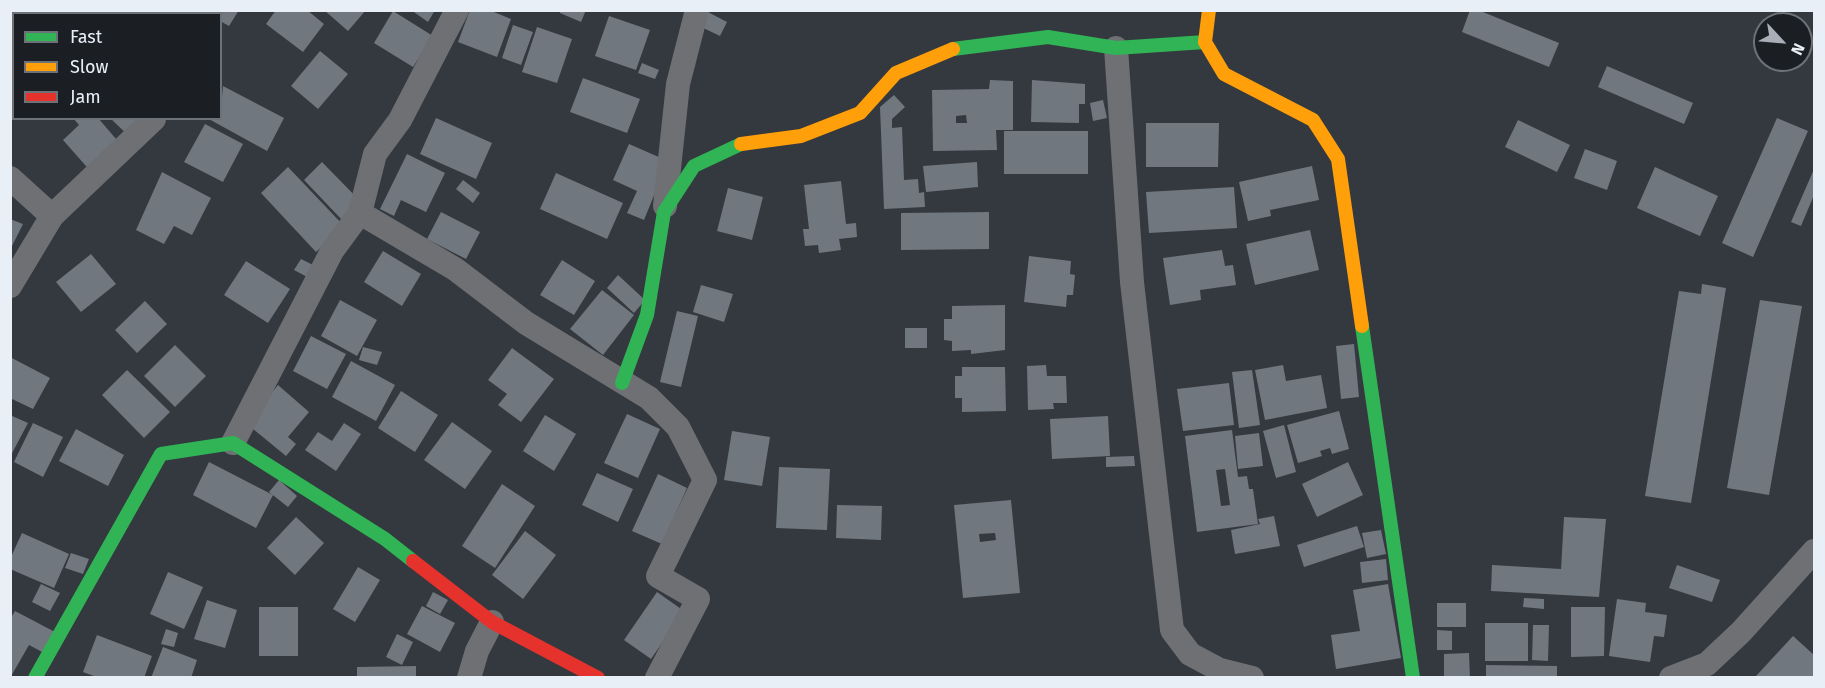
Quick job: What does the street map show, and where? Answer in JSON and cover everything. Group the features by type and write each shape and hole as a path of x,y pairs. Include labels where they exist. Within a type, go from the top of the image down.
{"street":[{"path":"233,444 332,251 360,213 375,154 400,120 457,10"},
{"path":"622,383 647,315 664,212 678,84 697,10"},
{"path":"1209,10 1205,42 1224,74 1267,94 1312,120 1338,159 1413,678"},
{"path":"664,212 694,166 736,145 801,136 860,113 896,73 954,49 1048,37 1116,48 1205,42"},
{"path":"1116,48 1132,282 1172,630 1190,654 1220,670 1252,678"},
{"path":"10,286 52,216 153,120"},
{"path":"10,178 52,216"},
{"path":"360,213 455,270 526,322 649,398 678,427 705,480 658,576 698,599 657,678"},
{"path":"34,678 161,454 233,444 385,539 492,622 598,678"},
{"path":"1671,678 1707,664 1741,632 1815,551"},
{"path":"470,678 477,651 492,622"}],"building":[{"path":"216,10 239,10 229,26 222,22 222,12 215,12"},
{"path":"276,10 307,10 324,24 303,52 266,24"},
{"path":"324,10 366,10 348,31"},
{"path":"411,10 435,10 428,22"},
{"path":"470,10 489,10 511,19 497,57 458,42"},
{"path":"560,10 586,10 581,22 560,13"},
{"path":"704,10 727,22 720,36 695,24"},
{"path":"1470,10 1478,10 1559,43 1549,67 1462,32"},
{"path":"393,11 433,36 413,67 374,43"},
{"path":"609,16 650,30 636,70 595,56"},
{"path":"513,25 533,32 521,65 502,58"},
{"path":"537,27 572,39 557,83 522,72"},
{"path":"320,51 348,74 318,109 291,86"},
{"path":"642,63 659,70 655,79 638,73"},
{"path":"1607,66 1693,103 1684,124 1598,87"},
{"path":"583,78 640,99 627,133 570,112"},
{"path":"990,80 1013,81 1013,130 996,130 997,150 933,151 932,90 989,89","holes":["966,115 967,123 956,123 956,116"]},
{"path":"1032,80 1085,84 1085,104 1079,104 1079,123 1031,122"},
{"path":"223,86 284,118 267,151 211,120 222,120"},
{"path":"894,95 905,107 892,119 892,128 902,127 904,180 918,179 919,193 924,192 925,207 884,209 880,107"},
{"path":"1103,100 1107,118 1093,121 1090,103"},
{"path":"436,118 492,143 476,179 420,154"},
{"path":"1777,118 1808,131 1753,257 1722,243"},
{"path":"75,120 100,120 123,147 93,174 63,140 79,125"},
{"path":"112,120 149,120 132,139"},
{"path":"1518,120 1570,145 1557,172 1505,147"},
{"path":"1146,123 1219,123 1218,167 1146,167"},
{"path":"205,124 243,144 223,182 184,162"},
{"path":"1004,131 1088,131 1088,174 1004,174"},
{"path":"629,144 668,161 644,220 627,213 637,191 613,180"},
{"path":"1585,149 1617,161 1607,190 1574,178"},
{"path":"407,154 445,173 426,212 401,200 394,216 380,209"},
{"path":"322,162 362,203 343,221 304,180"},
{"path":"977,162 978,187 926,192 923,166"},
{"path":"1312,166 1319,200 1270,210 1271,216 1248,221 1239,182"},
{"path":"288,167 344,226 316,252 261,193"},
{"path":"1655,167 1718,196 1700,236 1637,208"},
{"path":"1814,169 1814,195 1801,226 1791,222"},
{"path":"162,172 211,198 192,235 174,226 164,244 136,230"},
{"path":"556,173 623,203 607,239 540,209"},
{"path":"463,180 480,193 473,203 456,189"},
{"path":"841,181 846,224 856,223 857,237 839,239 841,250 819,253 818,245 805,246 803,229 809,229 804,185"},
{"path":"1234,187 1237,228 1149,233 1146,192"},
{"path":"728,188 763,197 752,240 717,231"},
{"path":"441,212 480,232 466,259 427,239"},
{"path":"989,212 989,249 901,250 901,213"},
{"path":"10,219 23,224 10,250"},
{"path":"1310,230 1319,270 1255,285 1246,244"},
{"path":"1222,250 1225,266 1233,265 1236,285 1200,290 1201,300 1170,305 1163,258"},
{"path":"383,251 421,274 402,306 364,282"},
{"path":"91,254 116,284 81,312 56,282"},
{"path":"1029,256 1071,261 1070,274 1075,275 1073,295 1067,295 1066,307 1024,302"},
{"path":"301,259 319,268 313,280 294,270"},
{"path":"562,260 595,281 574,315 540,295"},
{"path":"246,261 290,289 268,323 224,295"},
{"path":"618,275 645,300 634,313 607,288"},
{"path":"1702,284 1726,288 1691,503 1645,496 1679,291 1701,294"},
{"path":"701,285 733,294 724,322 693,312"},
{"path":"602,290 634,315 603,355 570,329"},
{"path":"340,300 377,320 357,356 321,336"},
{"path":"1760,300 1802,306 1769,495 1727,488"},
{"path":"145,301 167,324 137,353 115,330"},
{"path":"1005,305 1005,350 971,354 971,350 952,351 952,341 944,340 944,319 952,319 952,306"},
{"path":"677,311 698,316 681,387 660,382"},
{"path":"905,328 927,328 927,348 905,348"},
{"path":"311,336 346,354 327,389 293,371"},
{"path":"1354,344 1359,397 1341,399 1336,346"},
{"path":"175,345 206,376 175,407 144,376"},
{"path":"363,347 382,352 377,365 359,360"},
{"path":"512,348 554,379 521,422 498,405 507,394 488,380"},
{"path":"10,357 50,378 33,409 10,398"},
{"path":"351,361 395,385 376,421 332,397"},
{"path":"1046,365 1047,376 1066,376 1067,403 1053,403 1054,409 1028,410 1027,366"},
{"path":"1283,365 1286,381 1321,375 1327,408 1265,420 1255,370"},
{"path":"962,367 1005,367 1006,411 962,412 962,398 955,398 955,376 962,376"},
{"path":"127,370 170,412 144,438 102,395"},
{"path":"1252,370 1260,425 1239,428 1232,372"},
{"path":"1229,383 1234,425 1183,431 1177,389"},
{"path":"278,385 309,412 288,437 296,444 286,456 247,424"},
{"path":"401,391 438,415 415,452 378,428"},
{"path":"1339,411 1349,449 1332,454 1330,448 1320,451 1322,456 1298,463 1287,425"},
{"path":"627,414 660,429 638,478 604,463"},
{"path":"10,415 28,423 10,457"},
{"path":"545,415 576,434 554,471 523,451"},
{"path":"1108,416 1110,456 1052,459 1050,419"},
{"path":"452,422 492,451 465,489 424,460"},
{"path":"33,423 63,437 43,477 14,462"},
{"path":"344,423 361,434 336,471 305,450 318,432 332,441"},
{"path":"1284,425 1296,472 1276,478 1263,431"},
{"path":"76,429 124,455 108,486 59,461"},
{"path":"1232,430 1238,477 1247,476 1249,489 1253,489 1258,524 1197,532 1185,436","holes":["1225,469 1230,505 1221,506 1216,470"]},
{"path":"732,431 770,437 762,486 724,480"},
{"path":"1259,433 1263,466 1238,469 1235,436"},
{"path":"1134,456 1135,466 1106,467 1106,457"},
{"path":"209,462 273,495 256,528 193,495"},
{"path":"1348,462 1363,495 1317,517 1302,484"},
{"path":"779,467 830,469 827,530 776,528"},
{"path":"597,473 633,489 618,522 582,505"},
{"path":"658,474 687,488 662,544 632,531"},
{"path":"279,480 297,496 288,507 269,492"},
{"path":"502,484 535,506 495,568 462,546"},
{"path":"1011,500 1020,593 963,598 954,505","holes":["995,533 996,540 980,542 979,534"]},
{"path":"837,505 882,506 881,540 836,538"},
{"path":"1274,516 1280,546 1235,554 1231,530 1260,524 1258,519"},
{"path":"296,517 324,543 295,575 267,548"},
{"path":"1564,517 1606,519 1599,597 1491,591 1492,565 1561,569"},
{"path":"1357,526 1364,547 1304,567 1297,545"},
{"path":"1381,530 1386,554 1367,558 1362,533"},
{"path":"525,531 556,555 523,599 492,575"},
{"path":"22,533 69,554 54,588 10,569 10,559"},
{"path":"71,553 89,559 83,574 65,568"},
{"path":"1386,559 1388,580 1362,583 1360,562"},
{"path":"1677,565 1720,580 1712,602 1669,588"},
{"path":"358,567 380,580 355,622 333,609"},
{"path":"168,572 203,587 184,629 150,614"},
{"path":"41,584 60,593 50,611 32,602"},
{"path":"1388,584 1401,658 1336,669 1331,635 1360,631 1353,590"},
{"path":"433,592 448,600 440,614 426,606"},
{"path":"657,592 684,611 651,659 624,640"},
{"path":"1524,598 1544,599 1544,609 1523,607"},
{"path":"1617,599 1646,603 1645,612 1667,615 1664,637 1654,636 1650,662 1609,656"},
{"path":"207,600 237,610 225,648 194,639"},
{"path":"1437,603 1466,603 1466,627 1437,627"},
{"path":"422,606 455,623 440,652 407,634"},
{"path":"259,607 298,607 298,656 259,656"},
{"path":"1571,607 1605,607 1604,656 1571,657"},
{"path":"15,611 55,632 44,653 29,645 10,678 10,619"},
{"path":"1485,623 1528,623 1528,661 1485,661"},
{"path":"1533,625 1549,625 1548,661 1532,660"},
{"path":"166,629 178,633 174,647 161,644"},
{"path":"1437,630 1452,631 1452,650 1437,650"},
{"path":"397,634 413,642 402,665 386,657"},
{"path":"97,635 152,656 144,678 99,678 83,672"},
{"path":"1793,636 1814,655 1814,678 1758,678 1756,676"},
{"path":"163,647 197,660 191,678 151,678"},
{"path":"1469,653 1470,678 1444,678 1444,654"},
{"path":"1486,665 1557,666 1557,678 1486,678"},
{"path":"416,666 416,678 357,678 357,667"}],"traffic: fast":[{"path":"953,49 1048,37 1116,48 1205,42"},
{"path":"622,383 647,315 664,212 694,166 741,144"},
{"path":"1362,326 1413,678"},
{"path":"35,678 161,454 233,443 385,539 413,561"}],"traffic: slow":[{"path":"1209,10 1205,42 1224,74 1313,120 1338,159 1362,326"},
{"path":"741,144 801,136 860,113 896,73 953,49"}],"traffic: jam":[{"path":"413,561 492,622 598,678"}]}
